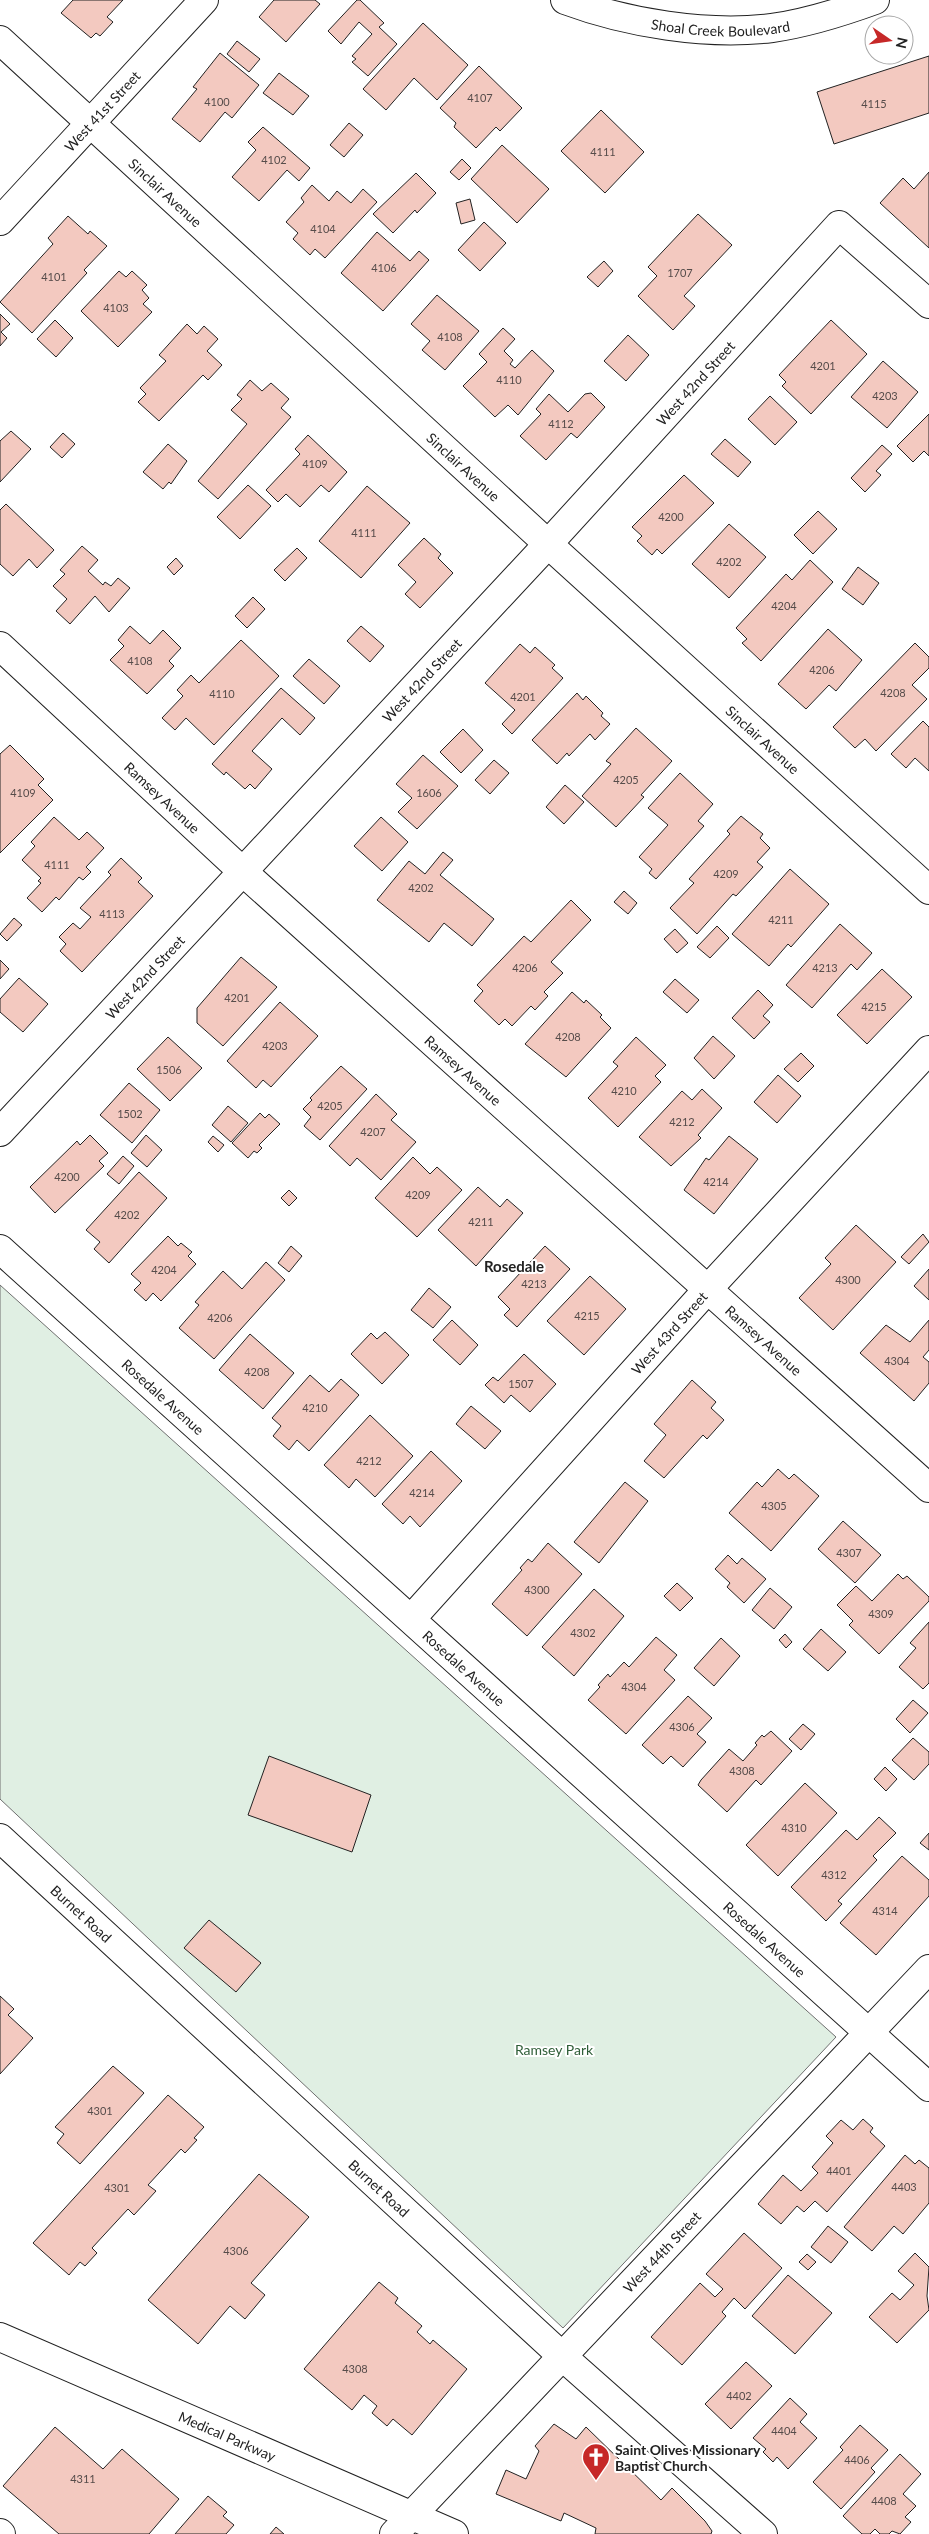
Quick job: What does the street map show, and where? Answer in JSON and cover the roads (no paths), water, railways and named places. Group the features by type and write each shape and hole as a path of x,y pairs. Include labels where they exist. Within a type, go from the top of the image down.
{"street":[{"name":"West 41st Street","path":"0,221 204,0"},
{"name":"Shoal Creek Boulevard","path":"565,0 637,21 722,29 770,28 809,21 875,0"},
{"name":"Sinclair Avenue","path":"0,40 90,125 929,890"},
{"name":"West 42nd Street","path":"0,1132 548,544 839,226 929,304"},
{"name":"Ramsey Avenue","path":"0,646 242,871 706,1290 929,1488"},
{"name":"West 43rd Street","path":"412,1618 706,1290 929,1050"},
{"name":"Rosedale Avenue","path":"0,1249 412,1618 929,2087"},
{"name":"Burnet Road","path":"0,1838 563,2357 763,2534"},
{"name":"West 44th Street","path":"402,2525 870,2034 929,1969"},
{"name":"Medical Parkway","path":"0,2337 402,2525 454,2534"}],"place":[{"name":"Saint Olives Missionary Baptist Church","path":"596,2481"}],"district":[{"name":"Rosedale","path":"514,1266"}],"park label":[{"name":"Ramsey Park","path":"554,2049"}]}
